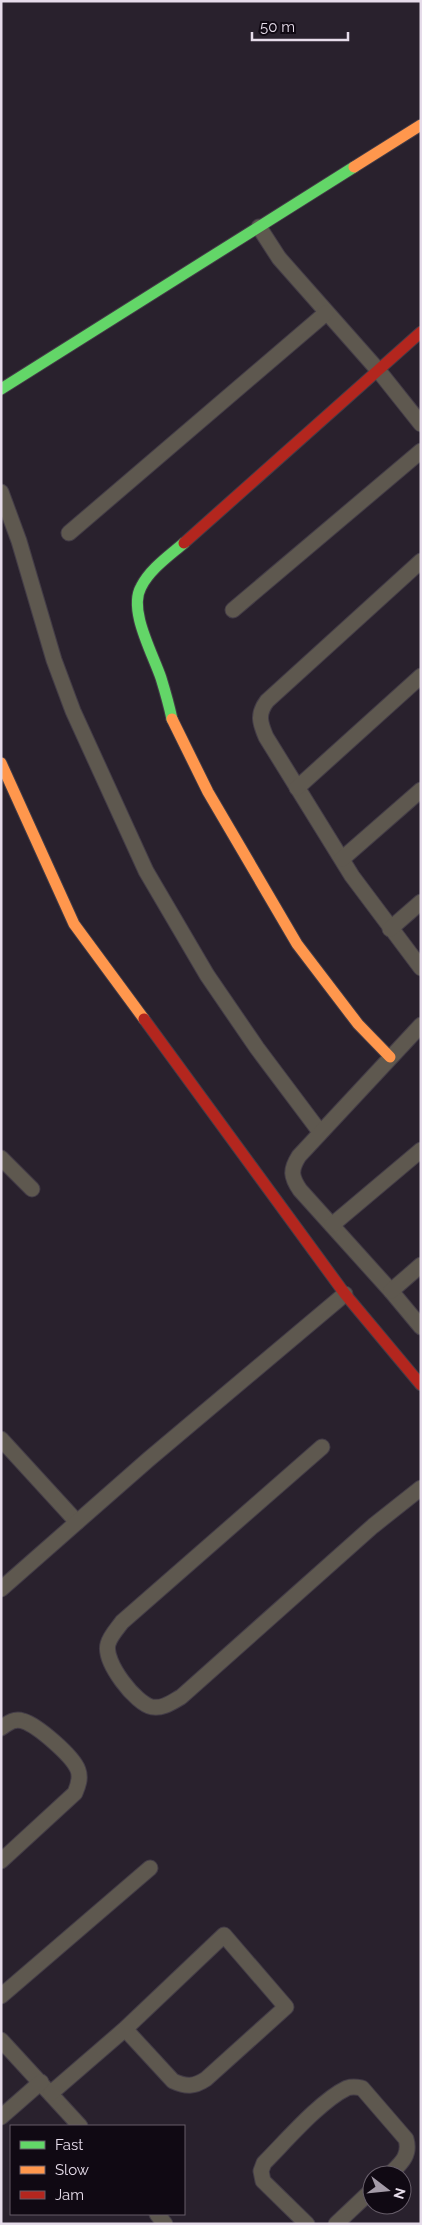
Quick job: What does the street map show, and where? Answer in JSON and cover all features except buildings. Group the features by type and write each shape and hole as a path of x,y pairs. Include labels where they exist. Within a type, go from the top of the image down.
{"main road":[{"path":"1,389 421,125"},
{"path":"390,1057 358,1024 297,944 208,792 174,722 161,678 139,617 137,603 140,588 148,576 160,564 224,510 421,332"},
{"path":"1,763 74,924 345,1294 421,1385"}],"street":[{"path":"259,226 279,258 378,370 421,424"},
{"path":"69,533 326,313"},
{"path":"233,610 421,451"},
{"path":"1,492 19,541 51,651 73,711 146,871 207,975 257,1048 320,1132"},
{"path":"421,561 263,706 259,721 266,737 342,859 390,929 421,968"},
{"path":"297,788 421,676"},
{"path":"342,859 421,790"},
{"path":"390,929 421,902"},
{"path":"421,1024 299,1156 293,1165 292,1173 300,1190 421,1327"},
{"path":"332,1225 421,1150"},
{"path":"1,1158 32,1188"},
{"path":"391,1291 421,1265"},
{"path":"2,1587 345,1294"},
{"path":"1,1439 77,1522"},
{"path":"322,1447 122,1622 112,1634 107,1646 109,1659 117,1676 131,1692 151,1707 162,1707 181,1697 373,1526 421,1488"},
{"path":"1,1728 8,1722 15,1720 30,1725 59,1747 75,1764 79,1772 79,1783 75,1793 1,1861"},
{"path":"1,1996 150,1868"},
{"path":"1,2117 46,2088 126,2029 224,1935 286,2007 206,2080 196,2085 188,2086 173,2081 126,2029"},
{"path":"1,2040 79,2125"},
{"path":"307,2224 263,2180 261,2171 264,2162 317,2110 348,2088 355,2086 362,2088 406,2139 408,2147 406,2156 398,2165"},
{"path":"336,2224 362,2199"}],"traffic: fast":[{"path":"1,389 354,167"},
{"path":"172,719 161,678 143,632 138,608 138,597 141,587 149,574 184,543"}],"traffic: slow":[{"path":"354,167 421,125"},
{"path":"172,719 208,792 297,944 358,1024 390,1057"},
{"path":"1,763 74,924 144,1019"}],"traffic: jam":[{"path":"184,543 421,332"},
{"path":"144,1019 345,1294 421,1385"}]}
